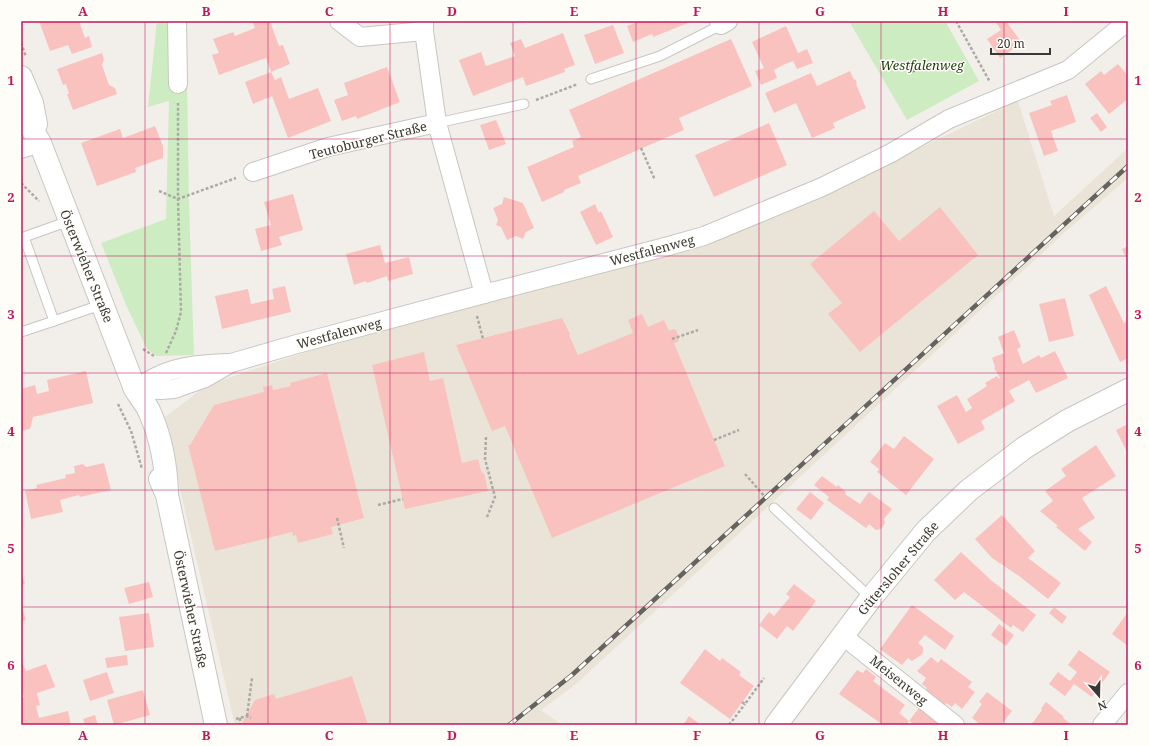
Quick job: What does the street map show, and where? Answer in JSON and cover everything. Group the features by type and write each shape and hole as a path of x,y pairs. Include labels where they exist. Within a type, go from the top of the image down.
{"street":[{"path":"177,21 178,84"},
{"path":"339,21 360,37 424,26"},
{"name":"Westfalenweg","path":"126,394 174,389 205,378 231,363 478,295 665,248 704,236 822,187 891,153 949,119 1068,70 1128,21"},
{"name":"Teutoburger Straße","path":"424,26 437,123 478,295"},
{"name":"Österwieher Straße","path":"21,76 32,103 30,146"},
{"name":"Österwieher Straße","path":"21,109 30,146 61,224 102,304 126,394 150,412 162,450 166,473 167,492 216,725"},
{"name":"Teutoburger Straße","path":"254,172 328,147 437,123"},
{"name":"Gütersloher Straße","path":"776,725 871,598 926,531 969,490 1024,448 1067,421 1128,390"},
{"name":"Meisenweg","path":"843,636 955,725"},
{"path":"1102,725 1128,693"}],"lane":[{"path":"592,79 660,56 723,22"},
{"path":"437,123 524,104"},
{"path":"54,321 24,237 61,224"},
{"path":"21,332 102,304"},
{"path":"774,508 871,598"}],"path":[{"path":"956,21 1000,98"},
{"path":"524,104 592,79"},
{"path":"164,358 176,332 181,312 178,199 178,84"},
{"path":"641,148 655,180"},
{"path":"159,191 178,199 254,172"},
{"path":"21,183 61,224"},
{"path":"478,295 483,338"},
{"path":"672,339 698,330"},
{"path":"126,394 131,431 142,470"},
{"path":"714,440 739,430"},
{"path":"486,437 485,459 495,497 487,517"},
{"path":"745,474 774,508"},
{"path":"378,505 403,499"},
{"path":"337,518 344,548"},
{"path":"247,716 252,678"},
{"path":"729,725 764,678"},
{"path":"240,718 240,725"}],"shaded area":[{"path":"1018,101 1054,216 1128,148 1128,178 1064,233 575,685 541,710 562,725 235,725 168,438 165,417 207,385 327,345 637,262 827,192"}],"green space":[{"path":"157,21 186,21 189,204 194,355 157,356 147,349 127,307 101,243 166,219 169,101 148,107"},
{"name":"Westfalenweg","path":"849,21 945,21 979,81 907,120"}],"building":[{"path":"39,21 79,21 85,38 89,36 92,47 72,54 68,45 50,51"},
{"path":"252,21 270,21 279,46 283,45 290,64 271,72 266,58 219,75 212,55 219,53 213,39 233,32 235,36 255,28"},
{"path":"634,21 687,21 688,23 653,37 652,34 633,42 627,26 635,23"},
{"path":"995,21 1006,21 1022,43 1000,58 987,39 1001,30"},
{"path":"613,25 624,53 595,64 584,35"},
{"path":"786,26 798,53 807,49 813,63 797,69 793,61 783,65 774,70 777,78 761,85 755,71 764,68 752,42"},
{"path":"563,33 575,65 564,69 565,72 526,86 523,77 473,96 459,60 481,52 486,66 515,56 510,43 521,39 525,48"},
{"path":"731,39 752,86 679,118 684,130 578,176 581,183 542,202 527,167 574,147 572,141 581,137 569,110"},
{"path":"102,53 104,59 102,65 109,85 115,88 117,94 73,110 67,94 69,94 66,84 63,85 57,69"},
{"path":"1118,64 1128,76 1128,99 1109,114 1085,84 1101,71 1104,75"},
{"path":"387,67 400,102 357,119 356,116 342,121 334,100 348,95 344,83"},
{"path":"850,71 857,83 856,84 866,108 833,123 835,128 812,138 796,103 774,113 765,93 811,73 817,86"},
{"path":"271,72 275,80 281,77 289,99 318,88 331,121 288,138 272,96 253,104 245,82"},
{"path":"1067,95 1076,122 1051,131 1058,151 1044,156 1029,113 1052,105 1050,101"},
{"path":"1097,113 1107,127 1101,132 1090,118"},
{"path":"496,120 506,144 489,150 480,125"},
{"path":"769,123 787,165 714,197 695,155"},
{"path":"155,126 163,146 163,158 135,168 136,172 97,186 81,143 120,129 123,138"},
{"path":"293,194 303,230 279,237 282,245 261,251 255,229 271,225 264,202"},
{"path":"504,197 523,203 534,228 526,232 523,239 516,236 507,240 501,227 496,225 498,220 493,208 502,204"},
{"path":"595,204 599,213 601,211 613,237 596,245 580,212"},
{"path":"940,207 978,255 860,352 828,314 842,303 810,264 874,211 899,241"},
{"path":"380,245 385,263 409,257 413,274 388,281 387,276 367,283 366,281 354,285 346,254"},
{"path":"1128,246 1128,262 1122,249"},
{"path":"285,286 291,312 222,329 215,296 248,289 251,304 274,299 272,289"},
{"path":"1106,286 1124,323 1128,321 1128,358 1120,362 1089,295"},
{"path":"1065,298 1074,336 1049,342 1039,304"},
{"path":"642,314 648,327 664,320 669,331 673,329 676,330 679,338 678,342 674,343 725,466 552,538 505,426 492,431 456,345 562,318 578,355 633,333 628,320"},
{"path":"1014,330 1021,347 1017,349 1023,364 1039,355 1041,358 1055,351 1068,378 1036,393 1029,380 1009,391 1015,401 981,421 985,429 958,444 937,406 957,395 966,412 972,408 967,399 987,386 985,383 997,376 999,379 1000,378 994,368 992,358 1004,353 998,337"},
{"path":"424,352 430,381 443,378 462,463 478,459 482,474 484,473 488,491 405,509 372,365"},
{"path":"86,371 93,403 33,417 30,429 21,431 21,389 35,385 37,394 49,391 47,380"},
{"path":"327,373 364,518 331,527 333,534 298,543 296,535 293,536 292,532 215,551 188,445 190,445 214,405 264,392 263,387 272,385 273,390 291,386 290,383"},
{"path":"1128,424 1128,454 1116,430"},
{"path":"904,436 934,459 906,495 877,472 879,469 870,462 885,443 894,449"},
{"path":"1096,445 1116,476 1082,498 1095,518 1078,529 1092,542 1085,551 1056,527 1058,526 1040,511 1053,501 1045,491 1066,476 1061,469"},
{"path":"104,463 111,490 80,497 79,495 60,500 63,512 31,519 25,491 37,488 36,485 66,478 65,475 75,473 74,466 83,464 86,467"},
{"path":"822,476 837,487 838,485 846,492 845,494 860,504 869,492 892,509 884,519 885,523 881,529 876,530 869,524 866,528 827,500 829,497 814,485"},
{"path":"810,492 824,503 811,520 796,509"},
{"path":"1002,515 1035,551 1028,558 1061,583 1048,599 1019,576 992,558 975,539"},
{"path":"961,552 992,581 1036,615 1023,632 1013,625 1011,628 964,592 955,600 934,580"},
{"path":"21,572 25,584 21,585"},
{"path":"149,582 153,597 129,604 124,588"},
{"path":"794,584 816,601 793,631 787,626 777,639 759,625 769,612 774,616 790,597 786,594"},
{"path":"21,605 26,620 21,621"},
{"path":"912,605 954,636 945,650 925,635 918,643 923,647 923,652 921,655 912,661 908,658 902,665 880,649"},
{"path":"1054,607 1067,617 1062,624 1049,613"},
{"path":"1128,612 1128,646 1112,634"},
{"path":"149,613 154,647 125,651 119,617"},
{"path":"999,624 1014,635 1006,646 991,635"},
{"path":"705,649 720,661 722,658 741,672 739,675 754,686 730,719 680,683"},
{"path":"1079,650 1110,672 1092,697 1074,684 1065,696 1049,684 1058,672 1070,681 1077,672 1068,665"},
{"path":"127,655 128,665 107,668 105,658"},
{"path":"931,657 938,663 941,659 972,682 968,687 975,692 962,709 955,703 952,707 946,703 944,707 924,692 927,688 922,684 926,678 917,671"},
{"path":"21,662 26,671 46,664 55,686 37,693 40,705 36,706 39,718 68,711 71,725 22,725 21,698 24,697 21,690"},
{"path":"866,669 876,677 873,681 905,705 899,713 909,721 906,725 883,725 839,694 857,670 863,673"},
{"path":"107,672 114,693 90,701 83,680"},
{"path":"352,676 368,725 241,725 255,700 274,694 276,699"},
{"path":"143,690 150,715 114,725 107,700"},
{"path":"987,692 1012,711 1001,725 981,725 972,718 982,704 979,702"},
{"path":"1046,702 1064,717 1063,718 1072,725 1031,725"},
{"path":"919,708 938,722 937,725 915,725 909,721"},
{"path":"95,715 98,725 85,725 83,719"},
{"path":"689,716 701,725 683,725"}],"railway":[{"path":"509,725 572,675 1128,166"}]}
